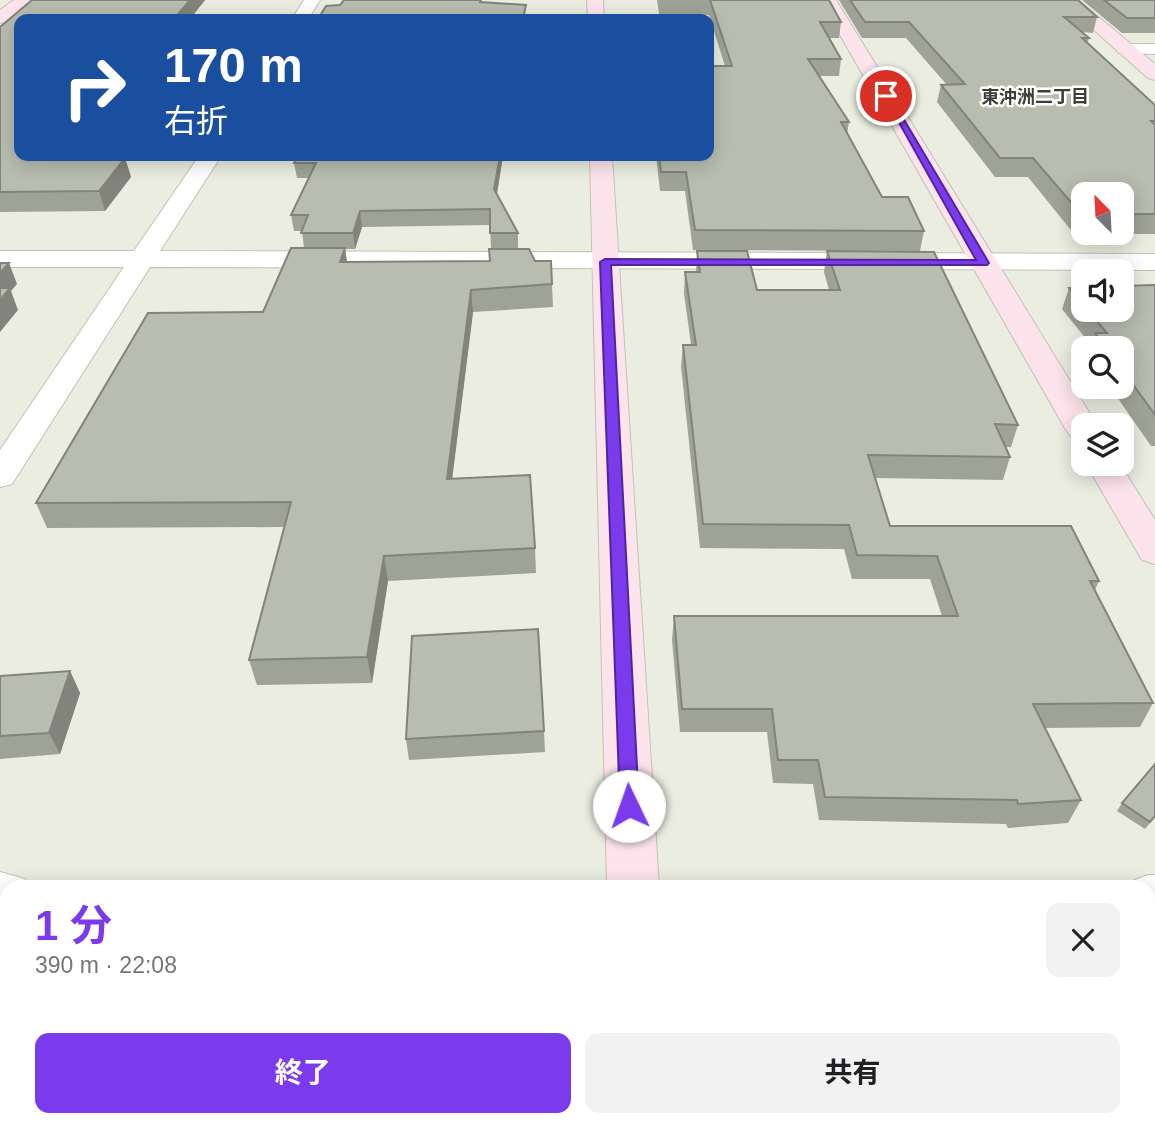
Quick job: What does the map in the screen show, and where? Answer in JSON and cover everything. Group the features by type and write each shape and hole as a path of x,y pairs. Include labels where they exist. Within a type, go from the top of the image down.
{"street":[{"path":"0,19 25,0"},
{"path":"828,0 1073,413"},
{"path":"1069,0 1155,74"},
{"path":"1125,49 1155,49"},
{"path":"0,475 208,161"},
{"path":"601,161 633,880"},
{"path":"0,259 1155,262"},
{"path":"1110,476 1155,551"}],"building":[{"path":"32,0 190,0 178,14 15,14"},
{"path":"344,0 481,0 480,2 526,5 524,14 321,14 326,6 340,5"},
{"path":"710,0 829,0 841,22 820,22 841,59 808,59 849,122 841,122 882,197 908,197 924,231 695,230 686,172 661,172 660,161 714,161 714,66 732,66"},
{"path":"850,0 1078,0 1097,17 1064,17 1089,38 1082,38 1155,105 1155,121 1151,121 1155,125 1155,214 1134,214 1134,182 1071,182 1071,202 1033,158 1000,158 941,85 965,84 909,22 865,22"},
{"path":"1104,0 1155,0 1155,18 1127,18"},
{"path":"14,15 14,161 123,161 99,191 0,192 0,27"},
{"path":"499,161 494,189 518,233 490,233 490,209 360,211 353,233 301,233 308,215 291,215 316,163 294,163"},
{"path":"291,248 345,248 340,262 490,261 489,249 529,249 535,261 551,261 552,284 471,290 447,479 530,475 535,548 384,556 367,657 249,660 291,502 36,503 148,313 263,312"},
{"path":"697,251 747,251 757,290 840,290 827,251 934,252 1018,425 995,424 1010,457 868,455 890,526 1071,526 1099,581 1090,581 1153,703 1033,704 1081,800 1018,804 1017,800 825,797 818,760 778,760 772,709 682,709 674,616 958,616 937,556 857,555 849,525 703,524 683,345 696,345 685,272 700,272"},
{"path":"0,263 9,263 0,273"},
{"path":"1155,285 1155,415 1134,386 1134,336 1097,336 1095,333 1107,333 1097,322 1134,322 1134,286"},
{"path":"0,288 10,288 0,300"},
{"path":"538,629 544,731 406,739 412,636"},
{"path":"70,671 49,733 0,736 0,676"},
{"path":"1155,764 1155,816 1150,822 1122,803"}],"district":[{"name":"東沖洲二丁目","path":"1035,97"}],"route":[{"path":"629,806 605,262 984,263 886,96"}]}
